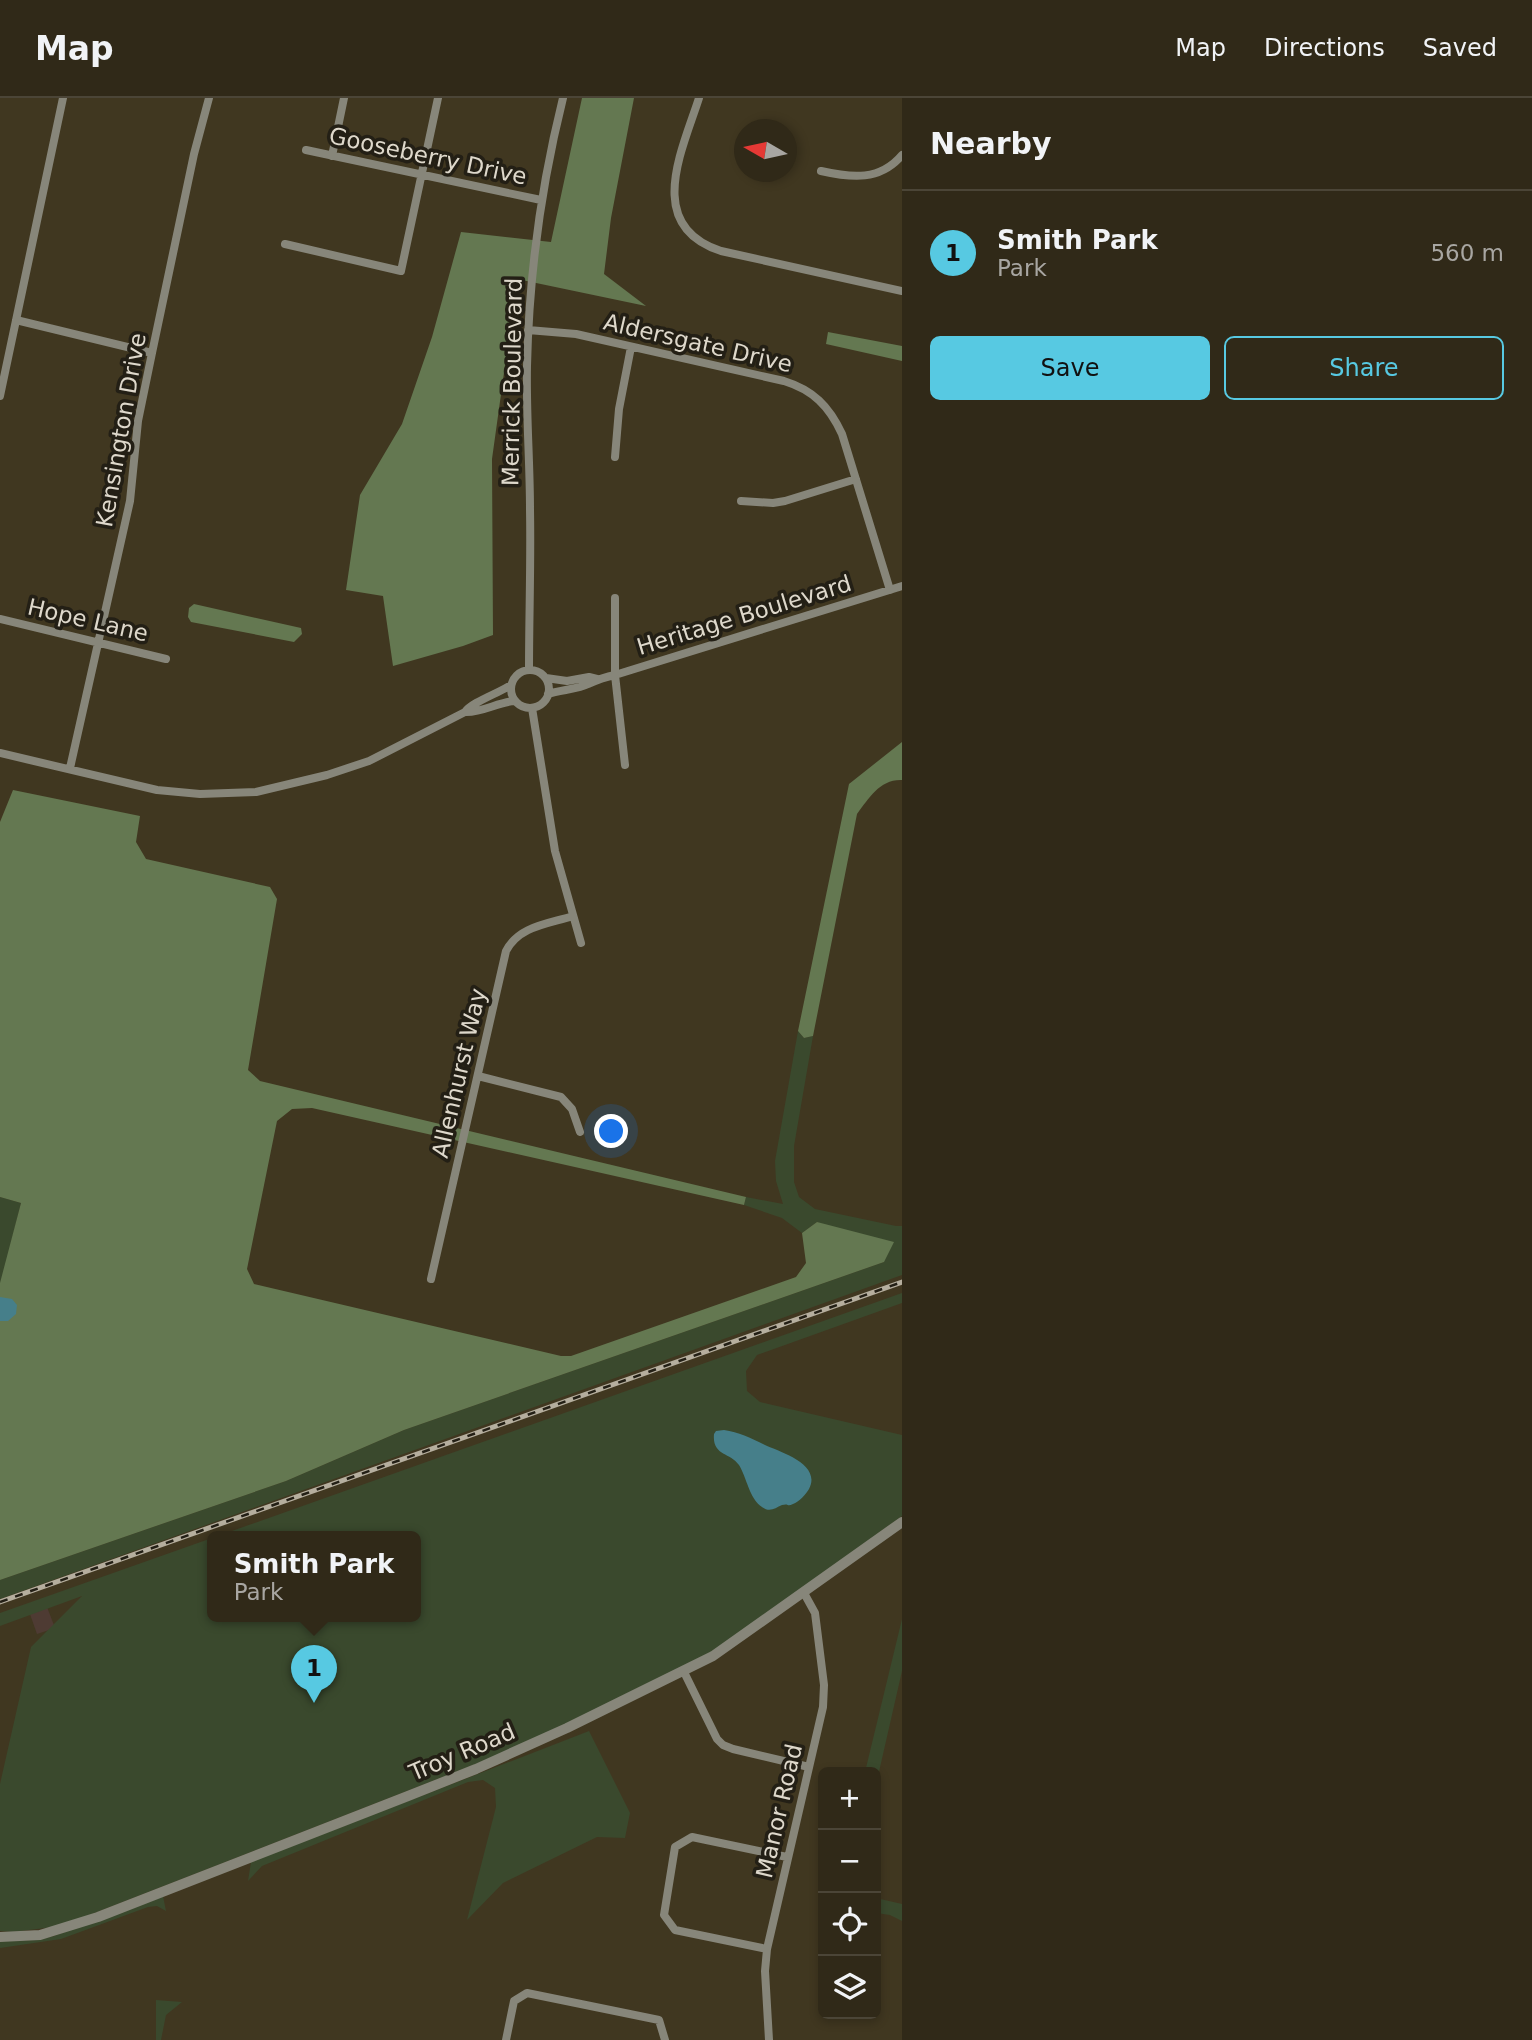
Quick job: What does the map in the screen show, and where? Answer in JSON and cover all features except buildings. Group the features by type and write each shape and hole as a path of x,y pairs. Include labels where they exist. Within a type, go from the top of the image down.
{"street":[{"path":"0,396 63,98"},
{"name":"Kensington Drive","path":"70,768 130,501 138,421 194,154 209,98"},
{"path":"332,156 344,98"},
{"path":"285,244 401,271 439,98"},
{"name":"Merrick Boulevard","path":"529,670 528,330 541,200 563,98"},
{"path":"699,98 676,170 674,186 680,217 692,234 708,246 722,251 902,292"},
{"name":"Gooseberry Drive","path":"306,150 541,200"},
{"path":"821,171 849,177 871,175 890,166 902,155"},
{"path":"16,320 152,353"},
{"name":"Aldersgate Drive","path":"528,330 576,334 784,381 805,389 826,406 842,433 890,590"},
{"path":"615,457 619,409 631,347"},
{"path":"741,501 785,501 856,479"},
{"name":"Heritage Boulevard","path":"548,694 586,685 597,679 902,586"},
{"path":"615,598 615,675 625,765"},
{"name":"Hope Lane","path":"0,619 166,659"},
{"path":"529,670 539,672 546,678 549,686 544,702 532,708 520,706 514,701 511,685 517,674 529,670"},
{"name":"Heritage Boulevard","path":"546,678 567,681 589,677 597,679"},
{"path":"0,753 157,790 200,794 256,792 327,775 369,761 511,685"},
{"path":"465,712 474,713 492,705 514,701"},
{"path":"532,708 555,851 581,943"},
{"name":"Allenhurst Way","path":"431,1279 506,951 512,941 528,930 573,916"},
{"path":"478,1076 561,1097 572,1109 580,1132"},
{"name":"Troy Road","path":"0,1937 51,1933 123,1907 476,1769 567,1728 684,1672 730,1645 902,1522"},
{"name":"Manor Road","path":"769,2040 765,1971 767,1948 823,1707 824,1685 815,1613 804,1593"},
{"path":"684,1672 717,1739 723,1745 809,1767"},
{"path":"767,1948 675,1930 664,1915 675,1847 692,1837 787,1857"},
{"path":"506,2040 514,2001 527,1993 659,2021 664,2040"}],"shaded area":[{"path":"47,1607 55,1628 37,1634 30,1614"}],"green space":[{"path":"582,98 634,98 611,218 604,274 646,306 517,279 492,459 493,635 393,666 383,596 346,590 360,495 402,424 432,337 461,232 551,242"},
{"path":"828,332 902,346 902,361 826,344"},
{"path":"194,604 301,628 302,634 294,642 191,622 188,617 189,608"},
{"path":"902,742 902,780 881,786 857,814 813,1036 804,1038 798,1031 849,784"},
{"path":"13,790 140,816 136,842 146,859 270,887 277,899 248,1070 260,1081 746,1197 744,1205 312,1108 292,1109 277,1121 247,1269 254,1284 561,1356 571,1356 796,1277 806,1263 802,1233 817,1222 894,1242 884,1262 404,1430 286,1481 0,1580 0,1283 21,1203 0,1197 0,822"},
{"path":"798,1031 804,1038 813,1036 794,1146 794,1182 799,1197 815,1209 902,1226 902,1275 0,1599 0,1580 286,1481 404,1430 884,1262 817,1222 802,1233 782,1218 744,1205 746,1197 783,1204 776,1181 775,1161"},
{"path":"0,1197 21,1203 1,1283 0,1283"},
{"path":"902,1293 902,1303 757,1355 746,1371 747,1391 760,1402 902,1435 902,1516 704,1659 517,1748 61,1926 0,1931 0,1784 31,1647 82,1596 0,1626 0,1613 207,1540 207,1622 421,1622 421,1531 232,1531"},
{"path":"902,1619 902,1671 880,1767 866,1767"},
{"path":"589,1731 630,1813 625,1838 597,1837 503,1883 467,1920 496,1807 495,1788 483,1780 468,1782 262,1866 248,1881 251,1862"},
{"path":"163,1896 166,1911 157,1906 148,1907 61,1939 0,1948 0,1941 37,1940 54,1936"},
{"path":"881,1899 902,1904 902,1921 881,1914"},
{"path":"156,2000 182,2002 166,2015 161,2040 156,2040"}],"water":[{"path":"0,1297 12,1299 17,1305 16,1314 8,1321 0,1321"},
{"path":"724,1430 745,1436 798,1460 810,1473 809,1489 798,1502 791,1505 770,1510 762,1507 751,1493 739,1465 716,1446 714,1434"}],"railway":[{"path":"0,1602 902,1282"}],"place":[{"name":"Smith Park","path":"314,1703"}]}
